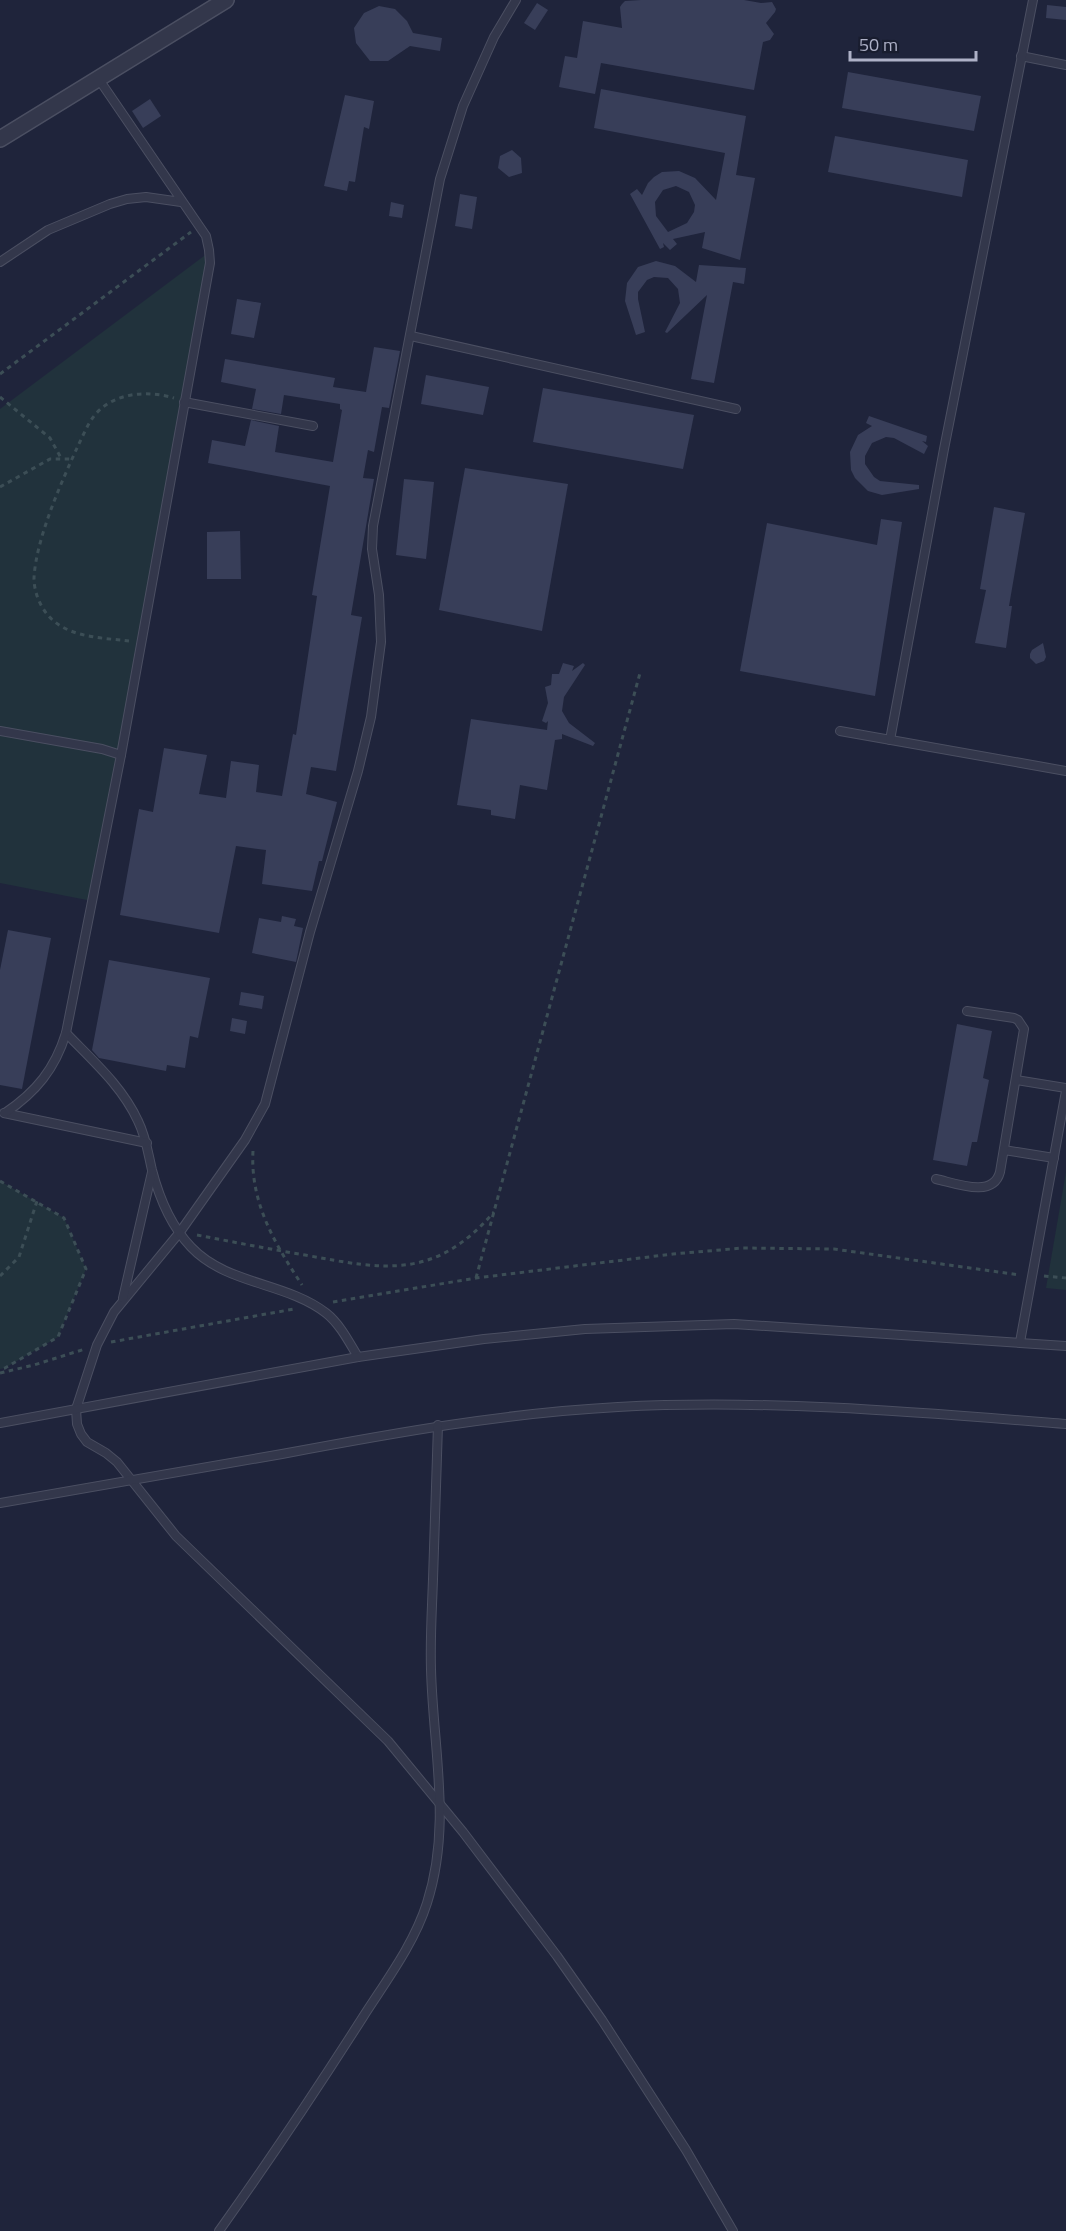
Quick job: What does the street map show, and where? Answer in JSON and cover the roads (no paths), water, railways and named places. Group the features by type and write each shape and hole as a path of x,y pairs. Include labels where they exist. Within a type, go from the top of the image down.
{"street":[{"path":"0,139 226,0"}],"lane":[{"path":"516,0 477,71 450,142 438,188 373,526 372,549 379,595 381,630 371,717 358,771 310,932 271,1085 256,1122 180,1232 123,1299 97,1345 76,1409 77,1424 87,1442 117,1462 176,1536 374,1727 441,1805 511,1893 595,2011 686,2150 733,2231"},
{"path":"890,740 944,449 1032,0"},
{"path":"1022,56 1066,64"},
{"path":"2,1112 22,1101 38,1088 60,1053 66,1033 121,755 210,263 210,250 206,237 98,78"},
{"path":"0,262 48,230 110,204 146,197 181,202"},
{"path":"411,336 736,409"},
{"path":"184,402 314,426"},
{"path":"0,731 121,755"},
{"path":"840,731 1066,771"},
{"path":"936,1179 980,1187 991,1186 999,1178 1023,1034 1022,1024 1014,1018 967,1011"},
{"path":"66,1033 114,1083 128,1102 147,1143 153,1171 168,1213 191,1247 225,1270 315,1305 337,1323 358,1357"},
{"path":"1016,1080 1066,1090 1020,1342"},
{"path":"2,1112 147,1143"},
{"path":"1004,1150 1054,1158"},
{"path":"123,1299 153,1171"},
{"path":"0,1423 358,1357 534,1334 684,1324 783,1326 1066,1346"},
{"path":"0,1503 438,1425 572,1410 708,1404 798,1406 1066,1424"},
{"path":"219,2231 350,2038 413,1936 427,1904 436,1872 441,1838 441,1805 430,1666 438,1425"}]}
